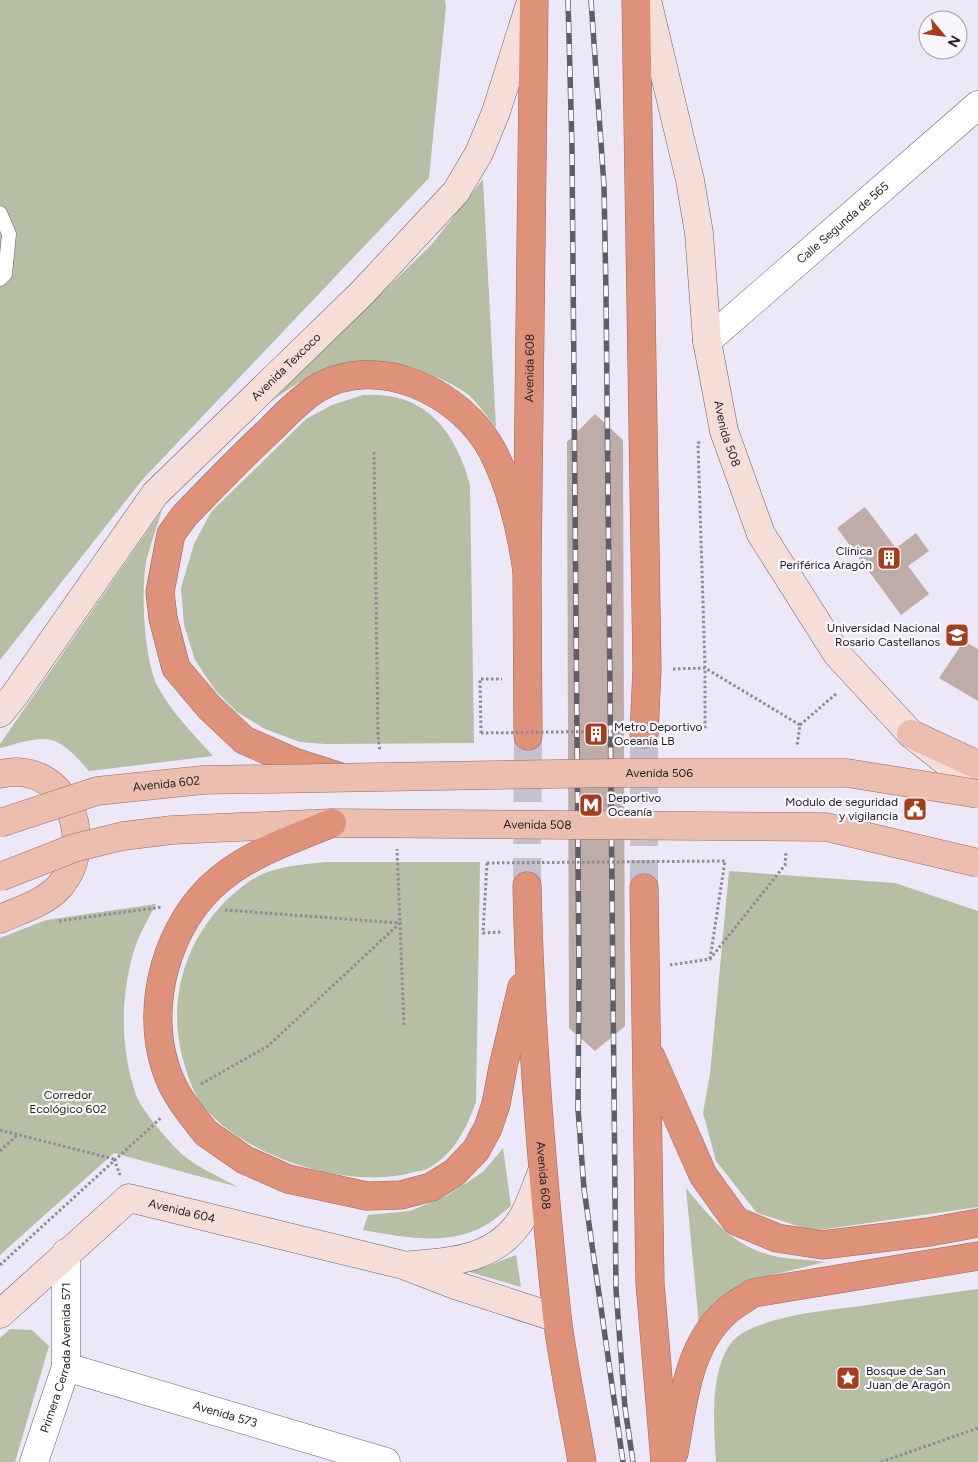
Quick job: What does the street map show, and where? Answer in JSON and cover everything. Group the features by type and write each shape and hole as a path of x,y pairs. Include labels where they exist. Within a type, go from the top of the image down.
{"highway":[{"name":"Avenida 608","path":"528,736 527,571 533,0"},
{"path":"636,0 647,669 644,734"},
{"path":"340,777 294,762 244,740 209,708 176,668 163,618 160,592 171,534 185,515 249,449 302,399 333,381 367,374 402,378 419,385 452,405 468,418 493,451 515,508 527,571"},
{"path":"332,823 254,856 219,880 191,912 172,946 160,990 158,1032 166,1070 183,1103 206,1133 245,1160 288,1179 368,1196 401,1195 430,1186 454,1173 476,1150 488,1128 496,1104 503,1066 529,962"},
{"name":"Avenida 608","path":"527,886 529,962 542,1172 557,1318 582,1462"},
{"path":"644,888 650,1283 665,1462"},
{"path":"645,1043 703,1175 736,1221 777,1238 822,1245 929,1232 978,1223"},
{"path":"672,1462 691,1365 710,1330 727,1311 753,1293 978,1256"}],"main road":[{"path":"911,734 978,765"},
{"path":"0,774 28,771 54,787 71,811 75,826 76,842 74,858 60,886 48,897 0,919"},
{"name":"Avenida 506","path":"340,777 847,773 978,794"},
{"name":"Avenida 602","path":"0,823 97,791 203,780 340,777"},
{"path":"0,877 74,848 123,836 172,830 332,823"},
{"name":"Avenida 508","path":"332,823 826,828 978,863"}],"street":[{"name":"Avenida Texcoco","path":"0,713 14,696 155,494 362,293 456,192 479,154 496,112 533,0"},
{"name":"Avenida 508","path":"647,0 690,180 702,260 707,341 724,431 760,534 838,654 911,734 978,787"},
{"name":"Calle Segunda de 565","path":"707,341 978,105"},
{"name":"Avenida 604","path":"402,1266 449,1262 493,1249 510,1236 524,1215 542,1172"},
{"name":"Avenida 604","path":"0,1314 129,1198 402,1266 557,1318"},
{"name":"Primera Cerrada Avenida 571","path":"34,1462 66,1367 66,1253"},
{"name":"Avenida 573","path":"66,1367 386,1462"}],"lane":[{"path":"0,213 8,234 6,274 0,279"}],"path":[{"path":"480,679 481,734 705,730 705,668 698,443 724,431"},
{"path":"647,669 705,668"},
{"path":"800,725 858,676"},
{"path":"483,933 487,863 725,861 710,959 644,968"},
{"path":"400,923 404,1027"},
{"path":"0,1130 114,1159 0,1265"},
{"path":"0,1151 18,1135"},
{"path":"881,1462 978,1428"}],"green space":[{"path":"0,0 445,0 446,6 429,178 143,479 0,660"},
{"path":"483,179 496,428 470,396 451,384 418,370 381,363 362,362 328,368 304,379 269,403 432,244"},
{"path":"363,395 394,397 423,409 434,418 453,442 470,485 474,743 325,744 300,742 265,729 237,712 215,690 195,660 184,625 181,588 194,544 211,512 306,419 332,405"},
{"path":"162,510 147,558 145,571 144,605 149,660 158,687 170,706 213,756 89,771 67,749 49,740 29,740 0,748 0,744"},
{"path":"326,862 480,862 476,1102 469,1121 454,1146 440,1160 426,1169 389,1177 361,1177 331,1173 302,1166 273,1155 246,1141 223,1125 200,1102 187,1074 178,1037 177,1011 180,986 187,961 198,938 229,897 250,881 277,869"},
{"path":"729,871 895,883 978,911 978,1207 813,1231 757,1213 716,1161 703,1113 710,1074"},
{"name":"Corredor Ecológico 602","path":"156,904 137,942 127,979 124,1037 130,1076 139,1102 151,1120 175,1147 194,1163 238,1187 114,1153 0,1255 0,938 46,920"},
{"path":"503,1148 511,1206 486,1225 471,1232 441,1238 410,1237 363,1230 368,1215 410,1211 446,1196 483,1172"},
{"path":"686,1188 723,1229 744,1244 777,1257 825,1262 764,1277 739,1289 699,1325"},
{"path":"516,1255 521,1287 466,1271 485,1267"},
{"name":"Bosque de San Juan de Aragón","path":"978,1289 978,1462 716,1462 714,1401 716,1384 724,1355 731,1343 741,1334 772,1321 792,1316"},
{"path":"10,1329 32,1330 49,1346 15,1462 0,1462 0,1338"}],"building":[{"name":"Metro Deportivo Oceanía LB","path":"595,414 623,440 625,1026 595,1051 569,1028 567,442"},
{"name":"Clínica Periférica Aragón","path":"865,507 896,548 916,533 929,551 908,566 929,594 901,615 837,528"},
{"path":"964,641 978,649 978,701 939,678"}],"tunnel":[{"path":"644,734 644,888"},
{"path":"527,886 528,736"}],"railway":[{"path":"568,0 572,148 579,974 578,1109 584,1189 623,1462"},
{"path":"591,0 604,186 616,1290 625,1408 633,1462"}],"place":[{"name":"Clínica Periférica Aragón","path":"889,558"},
{"name":"Universidad Nacional Rosario Castellanos","path":"957,635"},
{"name":"Metro Deportivo Oceanía LB","path":"596,734"},
{"name":"Deportivo Oceanía","path":"591,805"},
{"name":"Modulo de seguridad y vigilancia","path":"915,809"},
{"name":"Bosque de San Juan de Aragón","path":"848,1378"}]}
